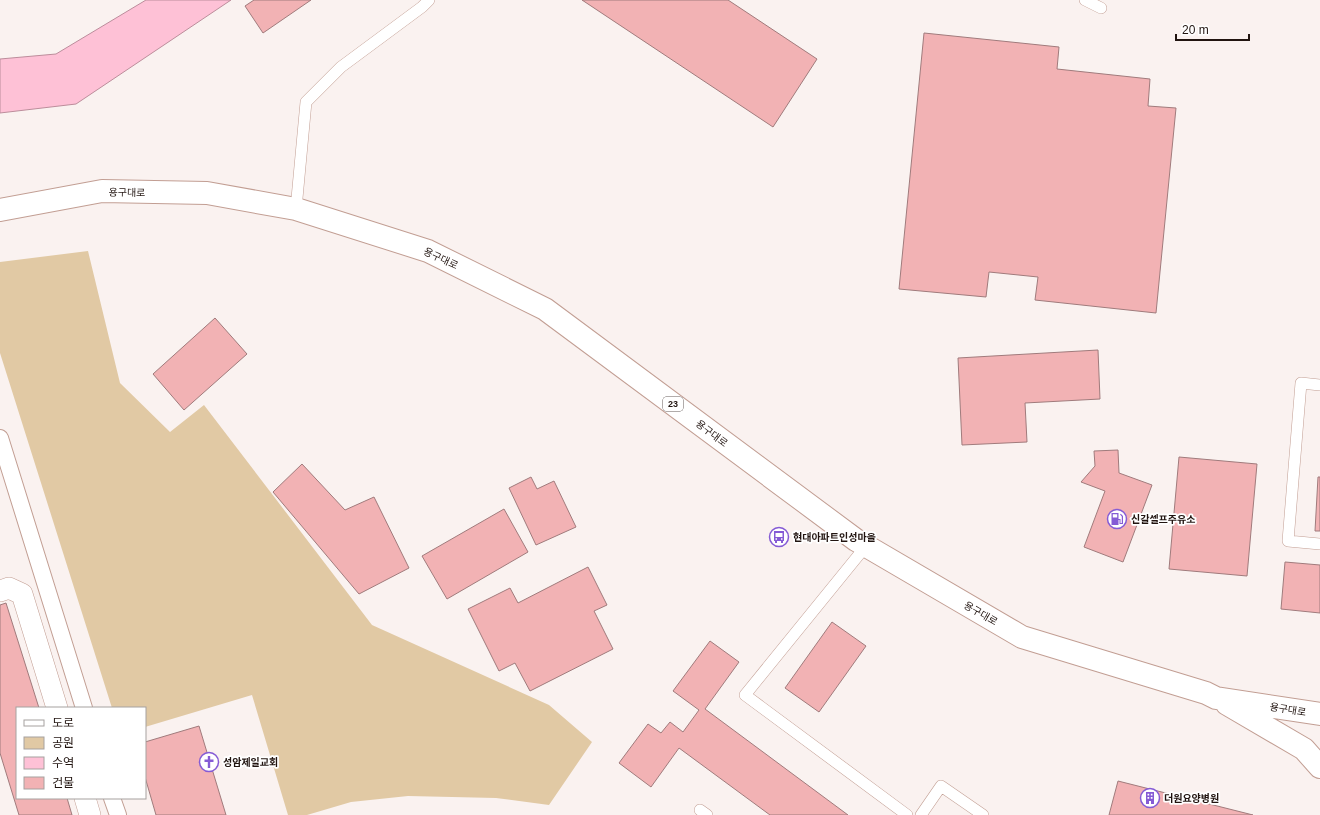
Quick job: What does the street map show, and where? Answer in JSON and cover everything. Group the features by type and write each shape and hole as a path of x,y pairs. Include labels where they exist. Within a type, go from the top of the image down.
{"main road":[{"name":"용구대로","path":"0,210 102,191 207,193 296,209 428,251 545,309 856,540 1022,637 1206,693 1216,698 1320,714"},
{"path":"1216,698 1304,749 1320,767"}],"street":[{"path":"0,438 84,707"},
{"path":"0,591 9,588 22,594 57,707"},
{"path":"85,799 90,815"},
{"path":"112,799 118,815"}],"lane":[{"path":"296,209 306,102 341,66 416,12 429,0"},
{"path":"1085,0 1101,8"},
{"path":"1320,385 1301,383 1288,541 1320,544"},
{"path":"866,546 745,695 908,815"},
{"path":"921,815 941,786 984,815"}],"green space":[{"path":"88,251 120,383 170,432 204,405 372,625 549,705 592,742 549,805 496,798 408,796 351,802 307,815 288,815 252,695 146,727 146,707 112,707 0,353 0,262"}],"water":[{"path":"146,0 231,0 76,104 0,113 0,59 56,54"}],"building":[{"path":"254,0 311,0 263,33 245,6"},
{"path":"582,0 728,0 817,59 773,127"},
{"path":"924,33 1059,47 1057,69 1150,79 1148,106 1176,108 1156,313 1035,300 1038,277 989,272 986,297 899,289"},
{"path":"215,318 247,354 184,410 153,374"},
{"path":"1098,350 1100,399 1025,403 1027,442 962,445 958,358"},
{"name":"신갈셀프주유소","path":"1118,450 1119,473 1152,485 1123,562 1084,547 1105,491 1081,482 1095,466 1094,451"},
{"path":"1179,457 1257,464 1247,576 1169,569"},
{"path":"302,464 345,510 374,497 409,568 359,594 273,492"},
{"path":"531,477 537,489 554,481 576,527 536,545 509,488"},
{"path":"1318,477 1320,477 1320,531 1315,531"},
{"path":"504,509 528,552 447,599 422,556"},
{"path":"1285,562 1320,565 1320,613 1281,609"},
{"path":"588,567 607,605 594,611 613,649 530,691 515,663 499,671 468,609 510,588 518,603"},
{"path":"6,603 39,707 16,707 16,799 67,799 72,815 19,815 0,753 0,605"},
{"path":"832,622 866,646 819,712 785,688"},
{"path":"710,641 739,662 705,709 848,815 770,815 679,748 651,787 619,763 648,724 661,733 670,722 683,732 699,710 673,691"},
{"path":"199,726 226,815 156,815 146,780 146,742"},
{"name":"더원요양병원","path":"1118,781 1253,815 1109,815"}],"place":[{"name":"신갈셀프주유소","path":"1117,519"},
{"name":"현대아파트인성마을","path":"779,537"},
{"name":"성암제일교회","path":"209,762"},
{"name":"더원요양병원","path":"1150,798"}]}
